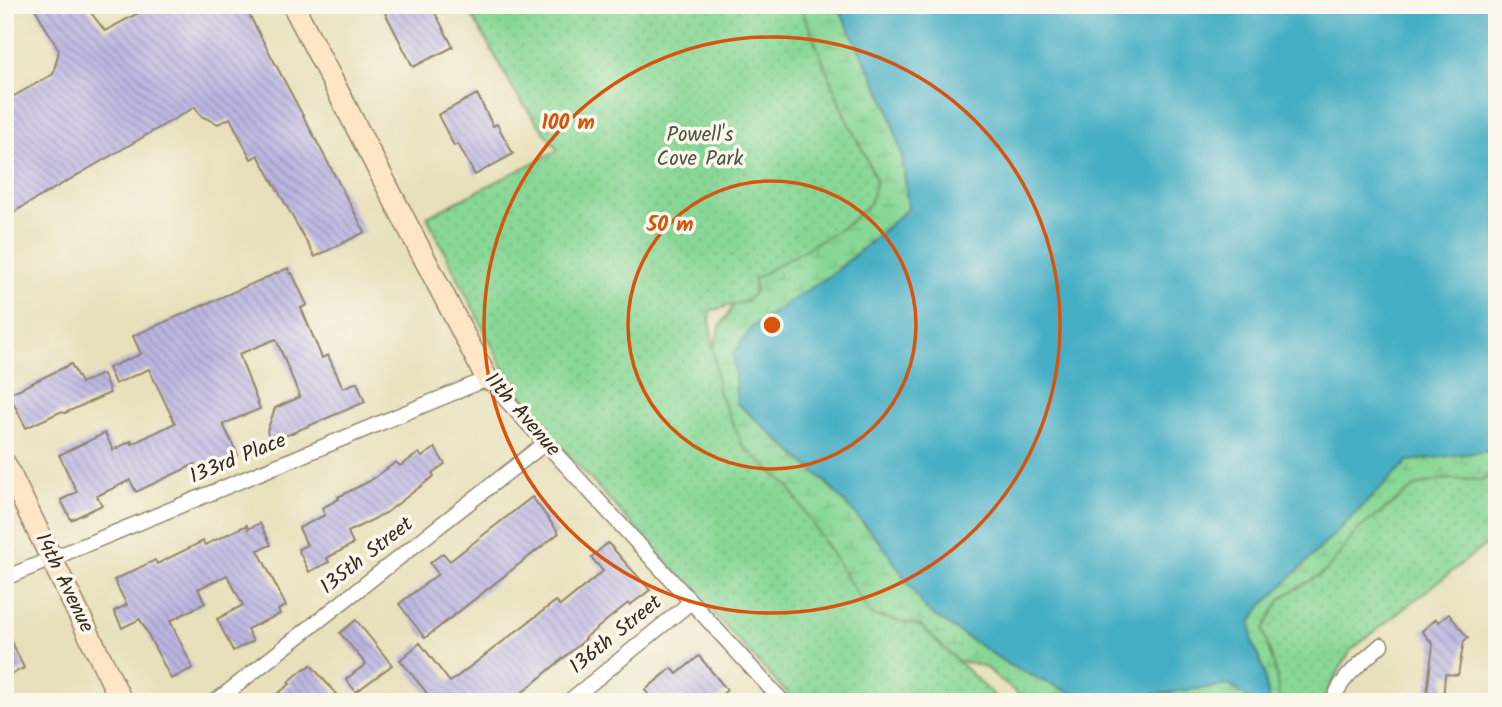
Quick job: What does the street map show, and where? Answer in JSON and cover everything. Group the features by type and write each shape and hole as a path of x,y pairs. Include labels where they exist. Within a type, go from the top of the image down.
{"street":[{"name":"11th Avenue","path":"293,5 488,379 783,702"},
{"name":"133rd Place","path":"5,578 488,379"},
{"name":"135th Street","path":"215,702 545,443"},
{"name":"14th Avenue","path":"5,464 122,702"},
{"name":"136th Street","path":"568,702 691,602"},
{"path":"1334,702 1343,681 1381,645"}],"green space":[{"name":"Powell's Cove Park","path":"466,5 800,5 846,118 876,180 870,204 851,221 754,279 755,291 747,301 709,311 718,391 743,446 789,487 871,615 921,626 1001,702 797,702 540,424 505,371 427,217 558,150 518,97"},
{"path":"793,5 837,5 888,106 903,160 908,209 835,272 737,403 825,481 882,544 927,611 1142,696 1229,685 1248,698 1249,702 1028,702 983,666 931,655 870,628 770,507 704,379 719,329 755,271"},
{"path":"1497,450 1497,495 1288,702 1268,702 1263,669 1252,640 1251,623 1258,610 1408,461"},
{"path":"1497,470 1497,536 1351,650 1321,702 1279,702 1276,674 1263,630 1281,598 1326,571 1359,529 1416,486 1444,479 1482,480"}],"water":[{"path":"837,5 1497,5 1497,450 1408,461 1258,610 1251,623 1252,640 1263,669 1268,702 1249,702 1229,685 1142,696 1075,695 1011,666 927,611 882,544 825,481 737,403 733,354 753,326 835,272 908,209 903,160 888,106"}],"building":[{"path":"33,5 85,5 105,31 153,5 244,5 365,232 315,257 258,155 251,159 230,118 218,124 201,116 195,107 5,217 5,101 53,74 59,51"},
{"path":"381,5 431,5 453,47 413,67"},
{"path":"477,94 493,126 497,124 513,154 475,175 458,144 454,146 438,115"},
{"path":"288,268 307,305 301,308 322,358 328,355 343,388 357,382 365,402 271,442 267,431 275,408 300,397 276,339 239,354 260,409 223,424 238,455 199,474 195,464 136,492 130,480 97,496 102,505 71,520 61,500 77,492 59,455 105,433 113,450 175,423 149,369 115,384 108,368 141,354 133,336"},
{"path":"71,364 81,383 103,374 110,393 26,428 9,394"},
{"path":"435,448 445,464 432,473 434,476 386,513 348,532 353,544 327,558 329,562 309,572 298,549 307,545 299,528 325,515 322,508 370,481 396,462 400,466 419,453 422,457"},
{"path":"532,497 559,533 425,638 399,604 438,574 430,563 443,553 450,561"},
{"path":"260,523 271,545 258,550 286,606 278,610 280,614 247,629 253,641 233,651 217,619 243,605 227,575 198,589 205,603 170,621 193,668 171,679 140,619 122,628 114,611 127,605 114,580 155,560 157,564 203,541 205,545 247,525 248,529"},
{"path":"608,543 650,590 630,605 628,603 511,702 415,702 427,693 400,660 420,643 450,682 556,601 560,606 603,571 591,557"},
{"path":"1449,614 1468,638 1464,641 1458,675 1445,674 1443,702 1426,702 1433,644 1422,631 1436,619 1439,622"},
{"path":"356,620 392,665 356,692 346,679 366,664 340,633"},
{"path":"5,627 24,668 5,677"},
{"path":"699,656 727,690 714,702 654,702 645,690 672,668 677,674"},
{"path":"311,665 336,694 327,702 267,702 290,684 288,682"}]}
